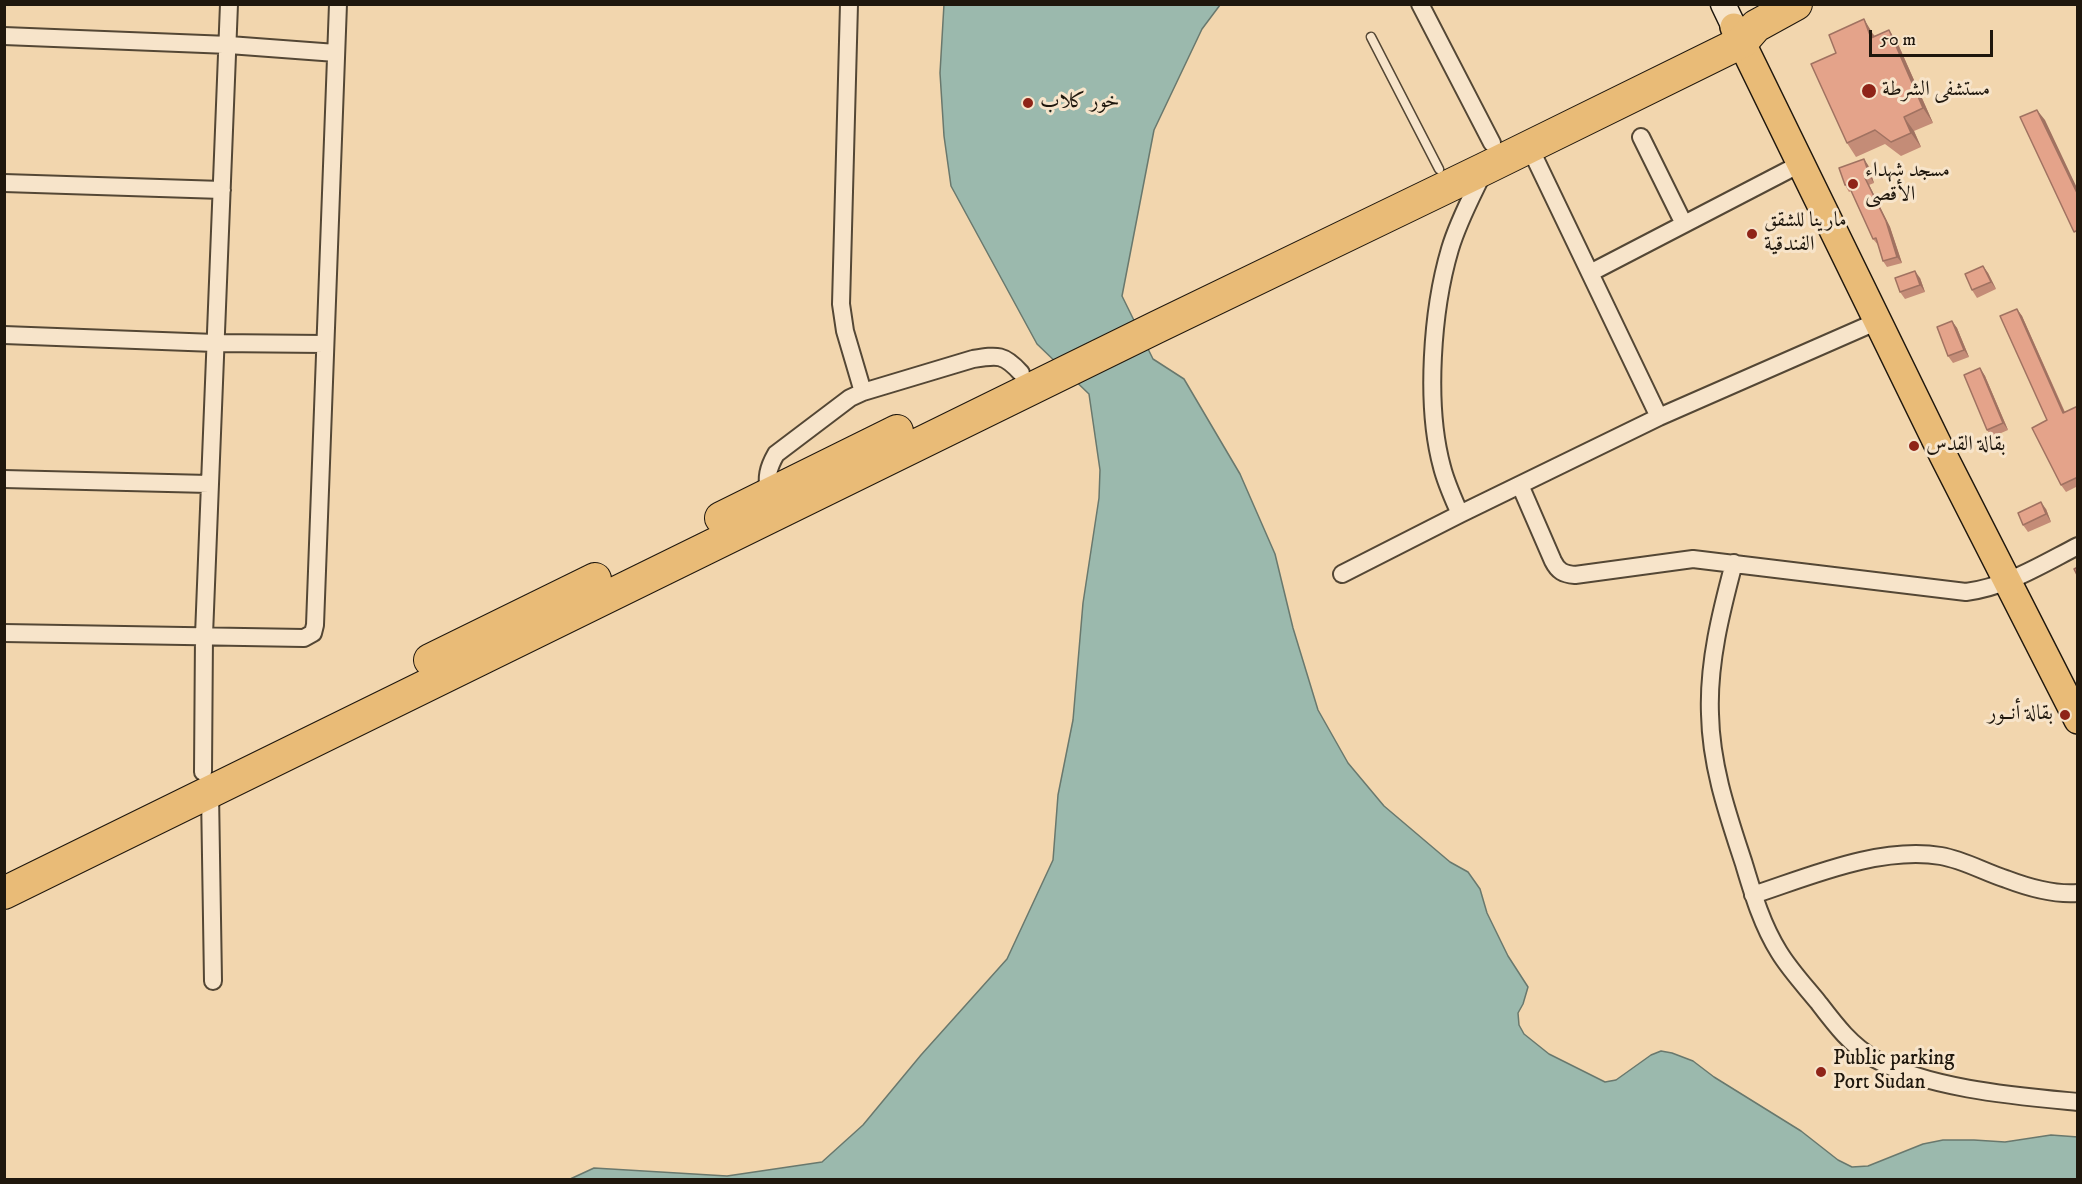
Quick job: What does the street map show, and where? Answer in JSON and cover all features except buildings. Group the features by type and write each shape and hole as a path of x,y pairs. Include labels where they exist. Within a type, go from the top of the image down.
{"highway":[{"path":"4,893 207,783 769,493 1154,319 1488,156 1629,75 1739,25 1796,4"},
{"path":"1348,225 1439,169 1529,146 1739,25"},
{"path":"4,872 207,783 1032,375"}],"main road":[{"path":"1739,25 1800,164 2078,720"}],"street":[{"path":"213,981 204,635 229,4"},
{"path":"4,633 304,638 309,636 314,629 338,4"},
{"path":"849,4 841,304 845,331 863,392"},
{"path":"1420,4 1488,156 1450,248 1442,280 1434,350 1433,411 1437,444 1442,467 1460,514"},
{"path":"4,36 229,45 336,53"},
{"path":"1641,136 1684,224"},
{"path":"1529,146 1659,417"},
{"path":"1590,273 1800,164"},
{"path":"4,183 222,190"},
{"path":"1342,574 1659,417 1878,321"},
{"path":"4,335 215,343 325,344"},
{"path":"769,493 767,480 769,466 776,454 850,398 863,392 973,359 990,357 1010,361 1032,375"},
{"path":"4,480 209,484"},
{"path":"1520,485 1553,561 1558,570 1566,574 1588,574 1694,559 1966,592 2007,582 2078,546"},
{"path":"1734,563 1721,612 1712,666 1710,714 1715,764 1722,799 1753,895 1779,953 1838,1028 1858,1048 1896,1070 1928,1080 2014,1095 2078,1102"},
{"path":"1753,895 1869,860 1918,853 1943,856 2005,879 2050,891 2078,893"}],"lane":[{"path":"1371,37 1439,169"}],"shaded area":[{"path":"944,4 1220,5 1202,29 1154,130 1122,296 1153,359 1184,379 1240,474 1275,554 1293,628 1318,710 1348,763 1384,806 1450,862 1468,872 1480,889 1487,913 1508,956 1528,987 1518,1013 1519,1025 1524,1034 1549,1054 1605,1082 1616,1080 1651,1055 1661,1051 1693,1061 1714,1077 1801,1131 1838,1160 1852,1167 1868,1166 1923,1144 1943,1140 2005,1142 2051,1135 2078,1137 2077,1180 568,1180 594,1168 727,1176 822,1162 863,1125 921,1055 1007,959 1053,860 1058,795 1073,720 1083,603 1099,498 1100,470 1089,394 1037,344 951,186 944,136 940,73"}],"place":[{"name":"مستشفى الشرطة","path":"1869,91"},
{"name":"خور كلاب","path":"1028,103"},
{"name":"مسجد شهداء الأقصى","path":"1853,184"},
{"name":"مارينا للشقق الفندقية","path":"1752,234"},
{"name":"بقالة القدس","path":"1914,446"},
{"name":"بقالة أنــور","path":"2065,715"},
{"name":"Public parking Port Sudan","path":"1821,1072"}]}
